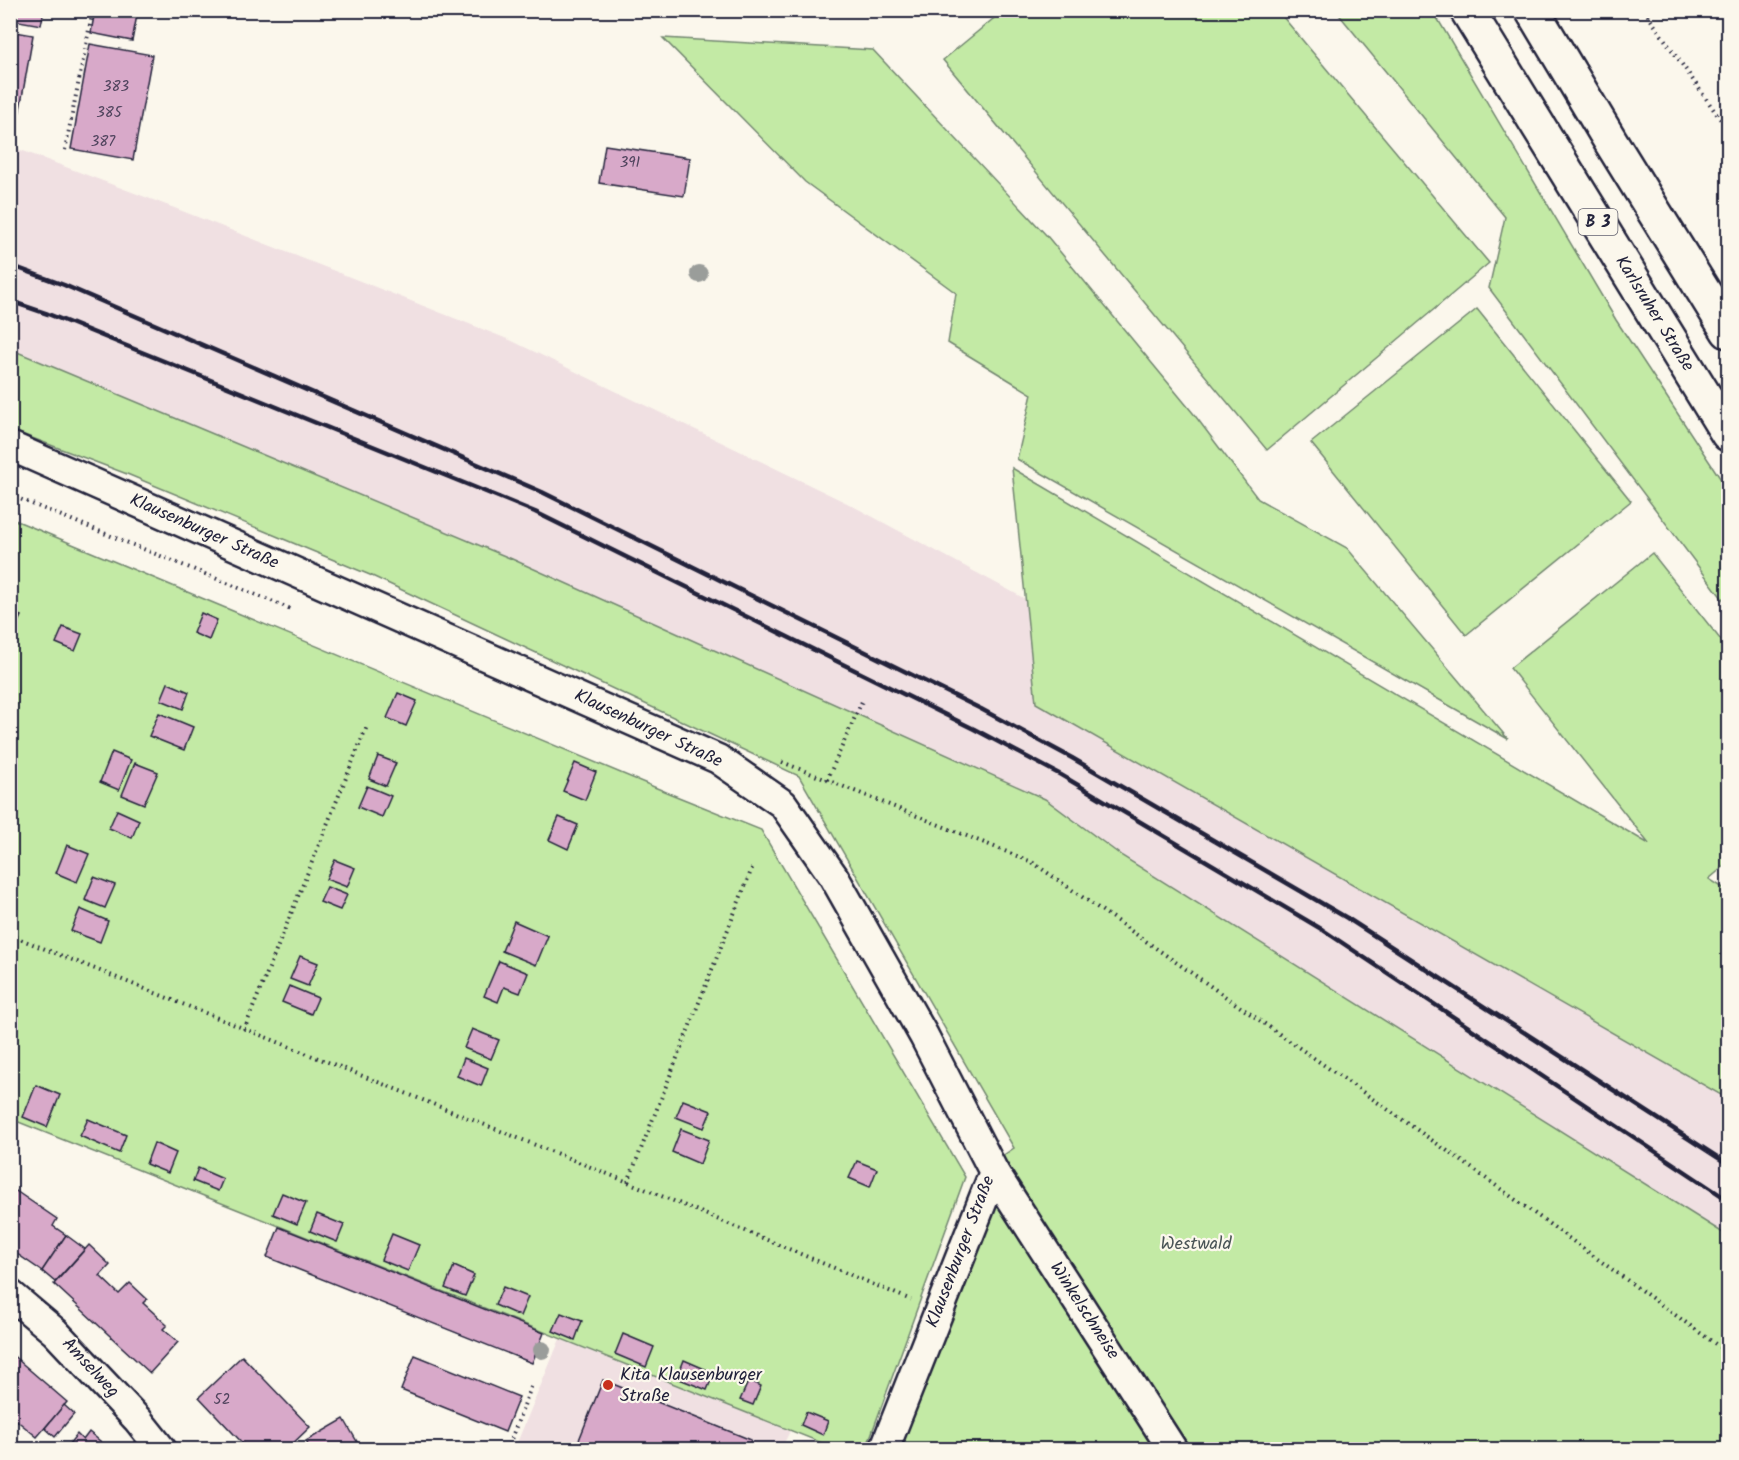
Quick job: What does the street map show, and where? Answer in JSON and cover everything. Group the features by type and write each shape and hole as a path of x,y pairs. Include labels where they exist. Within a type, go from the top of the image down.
{"main road":[{"name":"Karlsruher Straße","path":"1467,10 1728,434"},
{"path":"1532,10 1728,331"}],"street":[{"name":"Klausenburger Straße","path":"10,446 718,759 783,804 834,877 924,1036 994,1172 884,1449"},
{"name":"Winkelschneise","path":"994,1172 1173,1449"},
{"name":"Amselweg","path":"10,1294 55,1332 138,1420 162,1449"}],"path":[{"path":"65,150 93,10"},
{"path":"1644,10 1728,130"},
{"path":"10,495 294,610"},
{"path":"827,780 863,699"},
{"path":"244,1030 367,726"},
{"path":"750,781 782,762 1032,862 1459,1159 1728,1353"},
{"path":"628,1182 753,866"},
{"path":"10,935 628,1182 939,1311"},
{"path":"507,1449 531,1387"}],"shaded area":[{"path":"10,146 510,340 849,504 1306,750 1728,999 1728,1342 799,776 370,575 127,474 11,430"},
{"name":"Kita Klausenburger Straße","path":"560,1339 790,1431 781,1449 514,1450"}],"green space":[{"path":"1004,10 1278,11 1489,263 1267,450 943,60"},
{"path":"1336,11 1433,11 1616,320 1728,490 1728,606 1489,288 1505,217"},
{"path":"663,38 873,50 1047,236 1193,413 1258,499 1347,548 1508,739 1017,459 1032,394 948,343 956,293 805,182"},
{"path":"1477,309 1631,501 1466,635 1311,443"},
{"name":"Westwald","path":"10,349 512,559 1045,799 1122,856 1728,1236 1728,1449 892,1449 984,1168 1014,1148 799,776 370,575 127,474 11,430"},
{"path":"1012,468 1649,844 1510,668 1652,553 1728,649 1728,863 1709,879 1728,891 1728,1099 1036,703"},
{"path":"10,518 761,830 965,1177 866,1449 837,1449 11,1119"}],"building":[{"path":"15,10 44,10 41,25 13,20"},
{"path":"95,10 138,10 132,41 91,33"},
{"path":"10,31 33,35 19,115 10,114"},
{"path":"90,44 152,55 133,160 71,149"},
{"path":"605,145 690,158 684,196 599,183"},
{"path":"10,612 21,616 11,637 10,637"},
{"path":"201,613 217,620 209,640 193,633"},
{"path":"63,627 82,634 75,651 56,643"},
{"path":"168,683 189,692 183,709 161,700"},
{"path":"398,693 417,701 406,726 387,718"},
{"path":"159,713 193,727 184,750 149,736"},
{"path":"112,752 131,760 119,790 100,782"},
{"path":"378,756 396,763 386,786 369,779"},
{"path":"135,763 158,772 144,804 122,795"},
{"path":"575,763 596,772 585,800 563,791"},
{"path":"367,786 391,796 382,817 358,807"},
{"path":"117,810 139,820 132,838 109,828"},
{"path":"559,817 578,825 568,849 549,840"},
{"path":"67,845 89,854 77,882 56,873"},
{"path":"335,860 355,868 347,887 326,879"},
{"path":"94,877 115,885 105,908 85,900"},
{"path":"327,887 347,895 340,910 320,902"},
{"path":"80,909 108,921 100,942 71,931"},
{"path":"514,921 548,936 536,965 502,951"},
{"path":"300,956 318,963 308,986 290,979"},
{"path":"499,961 528,973 520,993 504,987 498,1002 484,996"},
{"path":"289,986 318,998 311,1014 282,1002"},
{"path":"472,1029 499,1040 491,1059 464,1048"},
{"path":"464,1058 488,1068 481,1086 457,1076"},
{"path":"36,1085 60,1095 47,1127 23,1117"},
{"path":"683,1100 711,1111 704,1128 676,1117"},
{"path":"88,1119 126,1135 119,1153 80,1136"},
{"path":"681,1129 709,1140 700,1164 672,1152"},
{"path":"154,1143 176,1153 168,1173 146,1164"},
{"path":"857,1161 877,1169 870,1187 849,1178"},
{"path":"198,1168 223,1179 218,1191 193,1181"},
{"path":"10,1187 57,1219 53,1226 66,1235 42,1271 10,1249"},
{"path":"282,1193 306,1203 297,1224 273,1214"},
{"path":"317,1214 344,1225 337,1242 310,1231"},
{"path":"279,1227 544,1333 532,1363 267,1257"},
{"path":"392,1234 419,1245 408,1271 381,1260"},
{"path":"66,1235 85,1249 55,1282 42,1271"},
{"path":"89,1245 110,1265 100,1276 119,1294 130,1283 147,1299 143,1303 167,1325 163,1329 178,1342 150,1373 54,1284"},
{"path":"454,1266 474,1275 465,1296 445,1288"},
{"path":"503,1287 528,1297 520,1316 495,1305"},
{"path":"561,1313 582,1321 575,1340 553,1331"},
{"path":"623,1334 654,1347 646,1367 615,1354"},
{"path":"10,1353 67,1402 37,1437 10,1415"},
{"path":"415,1355 519,1397 505,1432 401,1390"},
{"path":"242,1356 310,1427 286,1450 249,1450 199,1397"},
{"path":"684,1360 714,1373 707,1390 677,1378"},
{"path":"603,1380 751,1440 747,1450 575,1450"},
{"path":"749,1380 761,1386 753,1405 740,1400"},
{"path":"64,1405 74,1414 55,1437 45,1428"},
{"path":"806,1412 828,1421 823,1435 801,1425"},
{"path":"344,1419 359,1445 352,1450 311,1450 306,1441"},
{"path":"89,1432 111,1450 64,1450 77,1434 83,1440"}],"railway":[{"path":"10,265 64,285 542,492 981,709 1072,758 1347,918 1728,1164"},
{"path":"10,301 48,314 535,512 974,729 1061,775 1323,930 1728,1200"}],"place":[{"name":"Kita Klausenburger Straße","path":"608,1385"}]}
